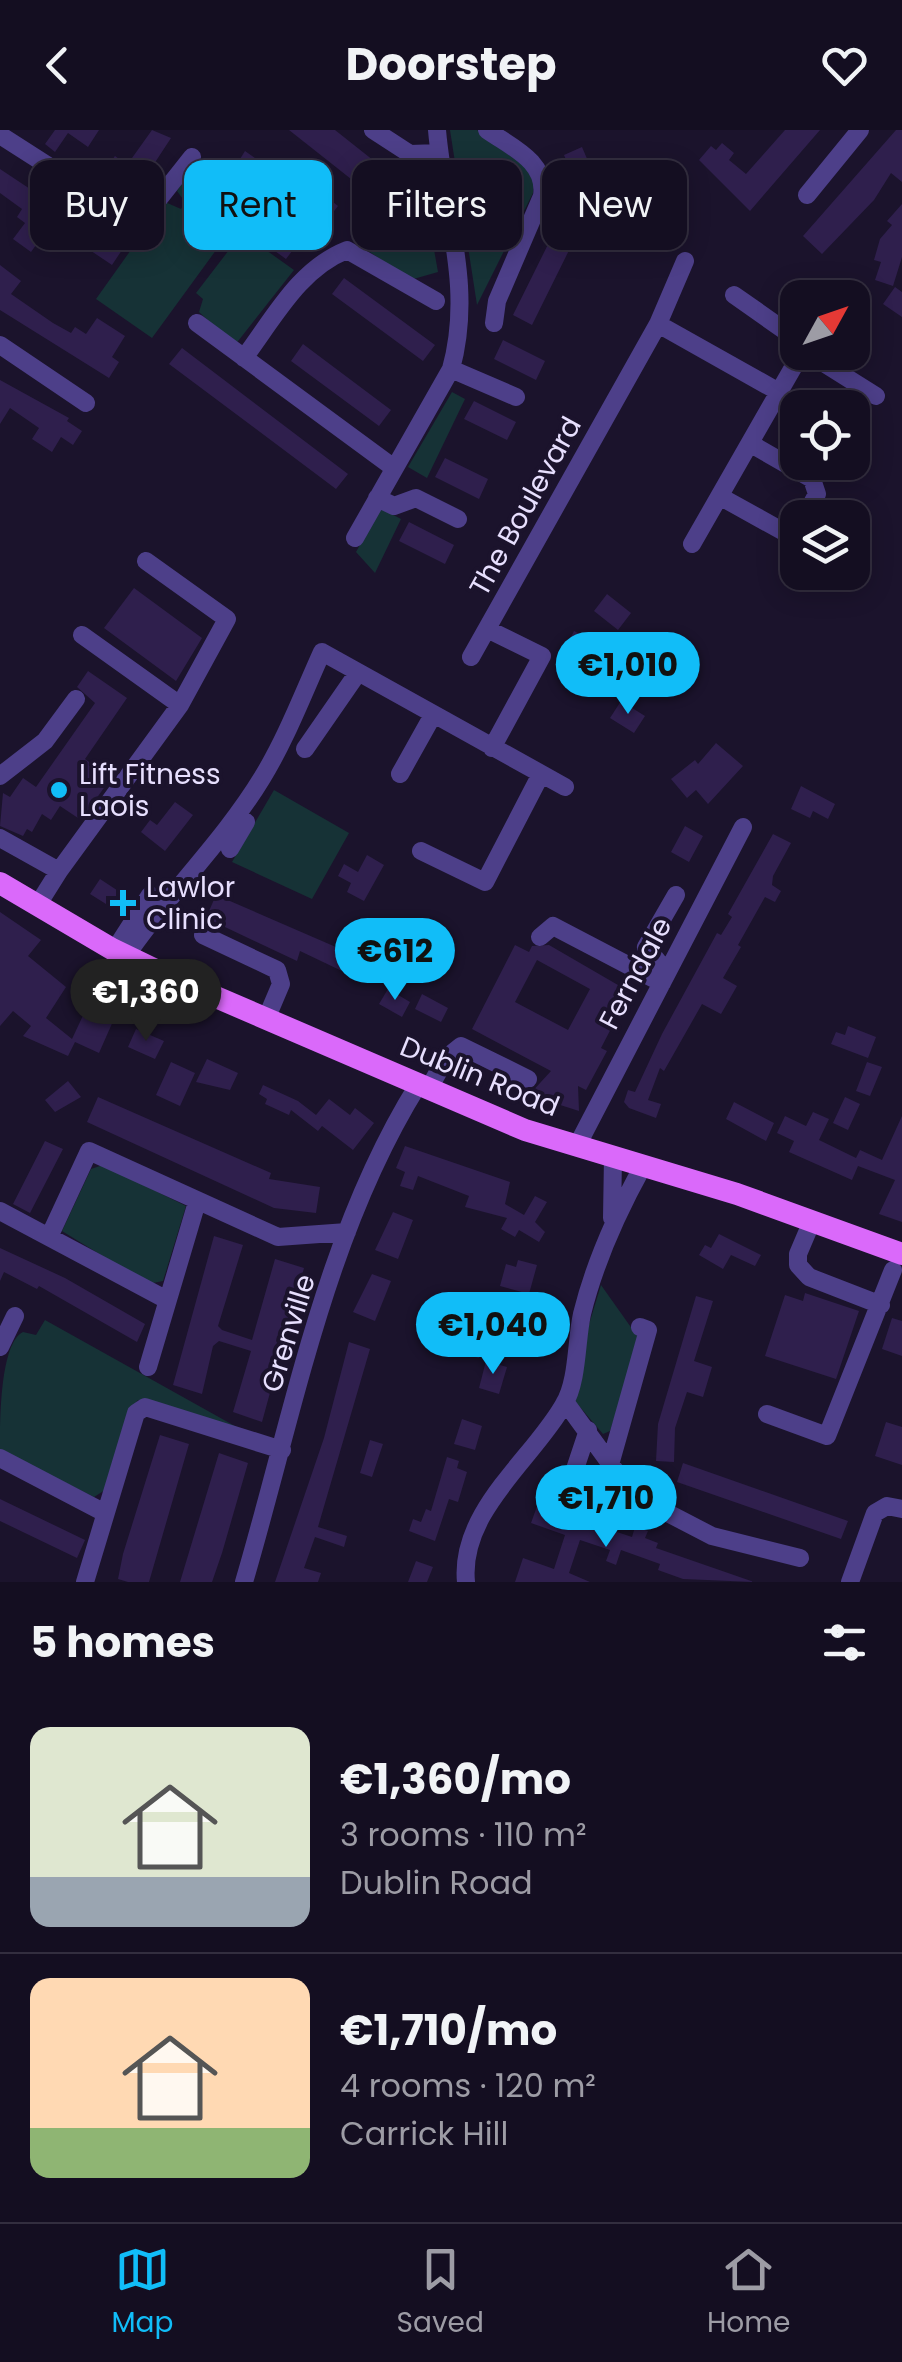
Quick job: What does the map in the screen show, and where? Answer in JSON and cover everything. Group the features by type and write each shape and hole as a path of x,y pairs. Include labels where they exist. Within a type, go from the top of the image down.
{"main road":[{"name":"Dublin Road","path":"0,883 120,954 423,1088 524,1130 812,1222 898,1262"}],"street":[{"path":"373,130 410,154 439,152"},
{"path":"356,538 451,369 462,316 462,276 436,130"},
{"path":"488,130 538,167 545,178 542,196 497,302 494,323"},
{"path":"807,194 860,130"},
{"path":"0,136 140,224 192,157"},
{"path":"244,358 304,277 326,258 347,250 436,301"},
{"name":"The Boulevard","path":"492,748 542,656 488,629 658,324 685,261"},
{"path":"734,295 780,327"},
{"path":"197,323 394,468"},
{"path":"658,324 779,392"},
{"path":"0,345 86,403"},
{"path":"451,369 516,397"},
{"path":"692,544 793,370"},
{"path":"833,370 876,396"},
{"path":"751,444 812,479 818,494 814,500"},
{"path":"721,496 780,530"},
{"path":"377,498 394,506 416,498 458,519"},
{"path":"37,906 180,706 227,619 146,561"},
{"path":"472,657 488,629"},
{"path":"82,636 180,706"},
{"path":"230,849 241,818 322,652 565,787"},
{"path":"305,749 358,674"},
{"path":"0,776 44,741 76,699"},
{"path":"400,774 432,715"},
{"path":"421,851 485,882 541,774"},
{"path":"120,954 262,795"},
{"name":"Ferndale","path":"578,1146 743,827"},
{"path":"0,838 59,871"},
{"path":"120,954 150,895"},
{"path":"662,983 646,946 676,895"},
{"path":"543,939 553,926 662,983"},
{"path":"203,935 277,970 281,984 267,1018"},
{"name":"Grenville","path":"244,1582 347,1232 369,1174 423,1088 446,1058 461,1046 528,1080"},
{"name":"Grenville","path":"50,1235 89,1151 278,1237 347,1232"},
{"path":"612,1224 613,1156"},
{"path":"466,1582 469,1551 508,1472 566,1403 583,1312 612,1224 643,1166"},
{"path":"148,1367 196,1202"},
{"path":"0,1211 168,1300"},
{"path":"812,1222 798,1254 798,1266 809,1277 881,1305"},
{"path":"767,1414 827,1436 898,1262"},
{"path":"0,1348 15,1316"},
{"path":"611,1460 648,1330 640,1327"},
{"path":"566,1403 611,1460 633,1496 712,1536 800,1558"},
{"path":"85,1582 136,1412 145,1407 282,1450"},
{"path":"568,1490 588,1430"},
{"path":"0,1458 105,1513"},
{"path":"850,1582 875,1513 887,1506 902,1510"}],"green space":[{"path":"450,130 477,130 516,160 455,160"},
{"path":"522,165 535,180 522,215"},
{"path":"184,184 184,201 177,191"},
{"path":"165,202 181,209 184,204 184,250 216,250 152,338 96,299 131,250 164,250"},
{"path":"229,250 266,250 294,270 235,345 199,312 203,299 196,293"},
{"path":"367,250 434,250 438,272 410,280"},
{"path":"469,250 504,250 477,305"},
{"path":"452,392 465,399 427,478 408,467"},
{"path":"380,508 401,519 375,573 356,552"},
{"path":"274,790 349,833 312,899 232,862"},
{"path":"103,1165 186,1206 163,1281 148,1284 62,1231 91,1169"},
{"path":"601,1285 640,1340 610,1431 603,1434 568,1393"},
{"path":"45,1320 242,1430 138,1400 129,1411 105,1490 94,1497 0,1450 3,1384 10,1351 15,1339 23,1332 36,1335"}],"building":[{"path":"55,130 99,130 88,147 68,133 55,152 45,144"},
{"path":"152,130 171,138 157,160 131,160"},
{"path":"289,130 335,130 373,160 352,160 352,180 332,160"},
{"path":"785,130 820,130 750,211 699,160 711,146 716,150 722,143 734,153 729,160 746,174"},
{"path":"896,130 902,130 902,182 891,173 874,200 822,254 803,236"},
{"path":"582,147 588,160 566,160 564,155"},
{"path":"245,151 258,160 239,160"},
{"path":"0,169 30,189 31,252 13,239 25,223 17,217 22,209 0,193"},
{"path":"902,204 902,257 893,286 875,280 881,262 874,260 880,239 892,225 887,221"},
{"path":"90,250 122,250 112,265"},
{"path":"274,250 293,250 286,259"},
{"path":"545,250 569,250 532,325 513,315"},
{"path":"0,265 21,281 11,294 53,323 71,333 75,327 86,334 97,318 125,336 112,357 119,362 109,378 0,310"},
{"path":"344,278 435,345 423,361 332,294"},
{"path":"895,287 902,292 902,317 883,304"},
{"path":"503,340 545,361 536,380 494,359"},
{"path":"303,344 391,410 379,426 291,361"},
{"path":"182,348 348,474 336,489 169,364"},
{"path":"0,380 69,418 67,421 82,431 73,445 61,437 52,452 32,439 39,428 10,408 0,424"},
{"path":"474,401 516,422 507,440 464,419"},
{"path":"445,458 488,479 479,499 435,477"},
{"path":"409,522 454,545 445,564 399,541"},
{"path":"134,588 202,638 176,681 104,628"},
{"path":"607,594 631,613 618,630 594,611"},
{"path":"574,631 641,665 636,675 569,641"},
{"path":"88,671 127,698 85,759 111,778 81,820 60,806 51,820 42,814 32,832 27,829 23,836 0,826 3,793 10,797 23,778 36,787 95,703 77,687"},
{"path":"621,701 645,716 634,733 610,718"},
{"path":"716,743 743,766 708,804 696,790 687,798 671,779 695,760 698,764"},
{"path":"801,786 835,804 828,819 813,811 810,818 791,809"},
{"path":"175,802 193,815 165,851 141,832 150,820 157,825"},
{"path":"685,826 703,836 689,862 671,852"},
{"path":"773,834 791,843 773,876 772,885 781,891 775,902 765,897 738,945 741,947 723,978 737,986 721,1014 702,1004 664,1071 660,1068 648,1100 661,1104 656,1118 629,1108 624,1102 628,1090 635,1092 662,1034 717,933 721,935 732,917 728,914"},
{"path":"367,855 384,865 364,901 347,892 351,883 338,876 344,864 358,872"},
{"path":"100,879 132,900 122,914 90,894"},
{"path":"216,895 352,954 344,972 300,951 297,961 206,918"},
{"path":"0,912 41,940 28,956 66,987 46,1018 72,1039 87,1007 114,1019 99,1053 75,1042 68,1056 23,1036 31,1026 13,1011 0,1026"},
{"path":"515,945 529,952 532,946 549,945 630,992 601,1048 607,1051 586,1090 578,1086 579,1111 529,1095 551,1071 472,1029","holes":["537,960 590,989 568,1030 515,1002"]},
{"path":"388,989 410,1002 402,1017 379,1004"},
{"path":"422,994 448,1008 441,1022 415,1009"},
{"path":"848,1026 876,1037 868,1058 831,1044 836,1032 845,1035"},
{"path":"136,1029 164,1041 155,1059 128,1047"},
{"path":"207,1059 238,1073 230,1090 196,1082"},
{"path":"171,1062 195,1073 180,1106 156,1095"},
{"path":"867,1062 882,1067 870,1096 856,1091"},
{"path":"68,1081 81,1097 55,1112 45,1100"},
{"path":"263,1085 298,1101 316,1115 329,1099 350,1115 355,1108 374,1123 353,1150 322,1126 318,1131 291,1110 289,1115 265,1104 267,1099 259,1094"},
{"path":"98,1097 271,1173 269,1179 320,1187 316,1213 274,1208 87,1122"},
{"path":"845,1097 860,1104 848,1130 833,1123"},
{"path":"734,1102 774,1123 766,1141 726,1119"},
{"path":"813,1112 829,1119 819,1140 856,1158 860,1150 882,1160 902,1116 902,1222 879,1214 895,1180 858,1166 852,1180 789,1152 794,1141 777,1133 785,1116 806,1126"},
{"path":"45,1141 63,1149 30,1213 13,1204"},
{"path":"405,1146 510,1182 505,1204 524,1215 535,1196 547,1202 535,1222 545,1232 539,1242 519,1230 515,1237 501,1229 507,1218 465,1207 469,1196 418,1176 413,1190 400,1186 405,1172 396,1168"},
{"path":"393,1212 413,1220 398,1259 375,1250"},
{"path":"719,1234 761,1255 755,1266 731,1255 723,1269 699,1255 705,1245 711,1248"},
{"path":"214,1236 243,1245 218,1326 222,1330 252,1340 275,1259 304,1268 262,1422 233,1412 251,1351 219,1341 213,1346 202,1394 173,1385"},
{"path":"0,1248 65,1278 145,1324 137,1342 39,1286 37,1289 4,1272 0,1281"},
{"path":"518,1260 537,1265 529,1294 500,1286 506,1264 516,1267"},
{"path":"372,1274 391,1281 375,1321 353,1312"},
{"path":"805,1293 859,1311 836,1379 765,1356 785,1295 803,1301"},
{"path":"696,1296 713,1301 694,1361 712,1367 703,1397 687,1392 675,1428 674,1462 656,1461 658,1424"},
{"path":"502,1310 523,1315 515,1343 484,1334 499,1321"},
{"path":"892,1318 902,1321 902,1356 882,1349"},
{"path":"469,1332 485,1336 479,1358 463,1354"},
{"path":"349,1342 370,1349 318,1527 347,1536 344,1547 315,1537 304,1568 321,1573 318,1582 275,1582 324,1438"},
{"path":"486,1361 507,1367 499,1394 479,1388"},
{"path":"462,1419 482,1426 475,1450 454,1444"},
{"path":"886,1422 902,1427 902,1465 875,1456"},
{"path":"160,1435 189,1444 149,1582 128,1582 118,1579 123,1554"},
{"path":"370,1440 383,1444 372,1477 360,1473"},
{"path":"219,1453 248,1463 222,1553 212,1582 180,1582"},
{"path":"447,1457 459,1461 457,1468 467,1472 458,1502 449,1499 435,1541 409,1531 413,1519 421,1522 426,1509 431,1511"},
{"path":"683,1463 848,1521 841,1539 677,1482"},
{"path":"540,1498 552,1502 550,1509 584,1521 586,1514 598,1518 596,1525 632,1537 635,1527 648,1531 645,1538 658,1543 656,1548 754,1582 683,1579 658,1570 660,1564 621,1550 616,1565 606,1561 610,1550 580,1540 569,1573 590,1582 515,1582 523,1558 554,1569 565,1535 531,1523"},
{"path":"0,1499 85,1540 77,1558 0,1521"},
{"path":"416,1561 433,1567 427,1582 408,1582"}],"place":[{"name":"Lift Fitness Laois","path":"59,790"},
{"name":"Lawlor Clinic","path":"123,903"}]}
